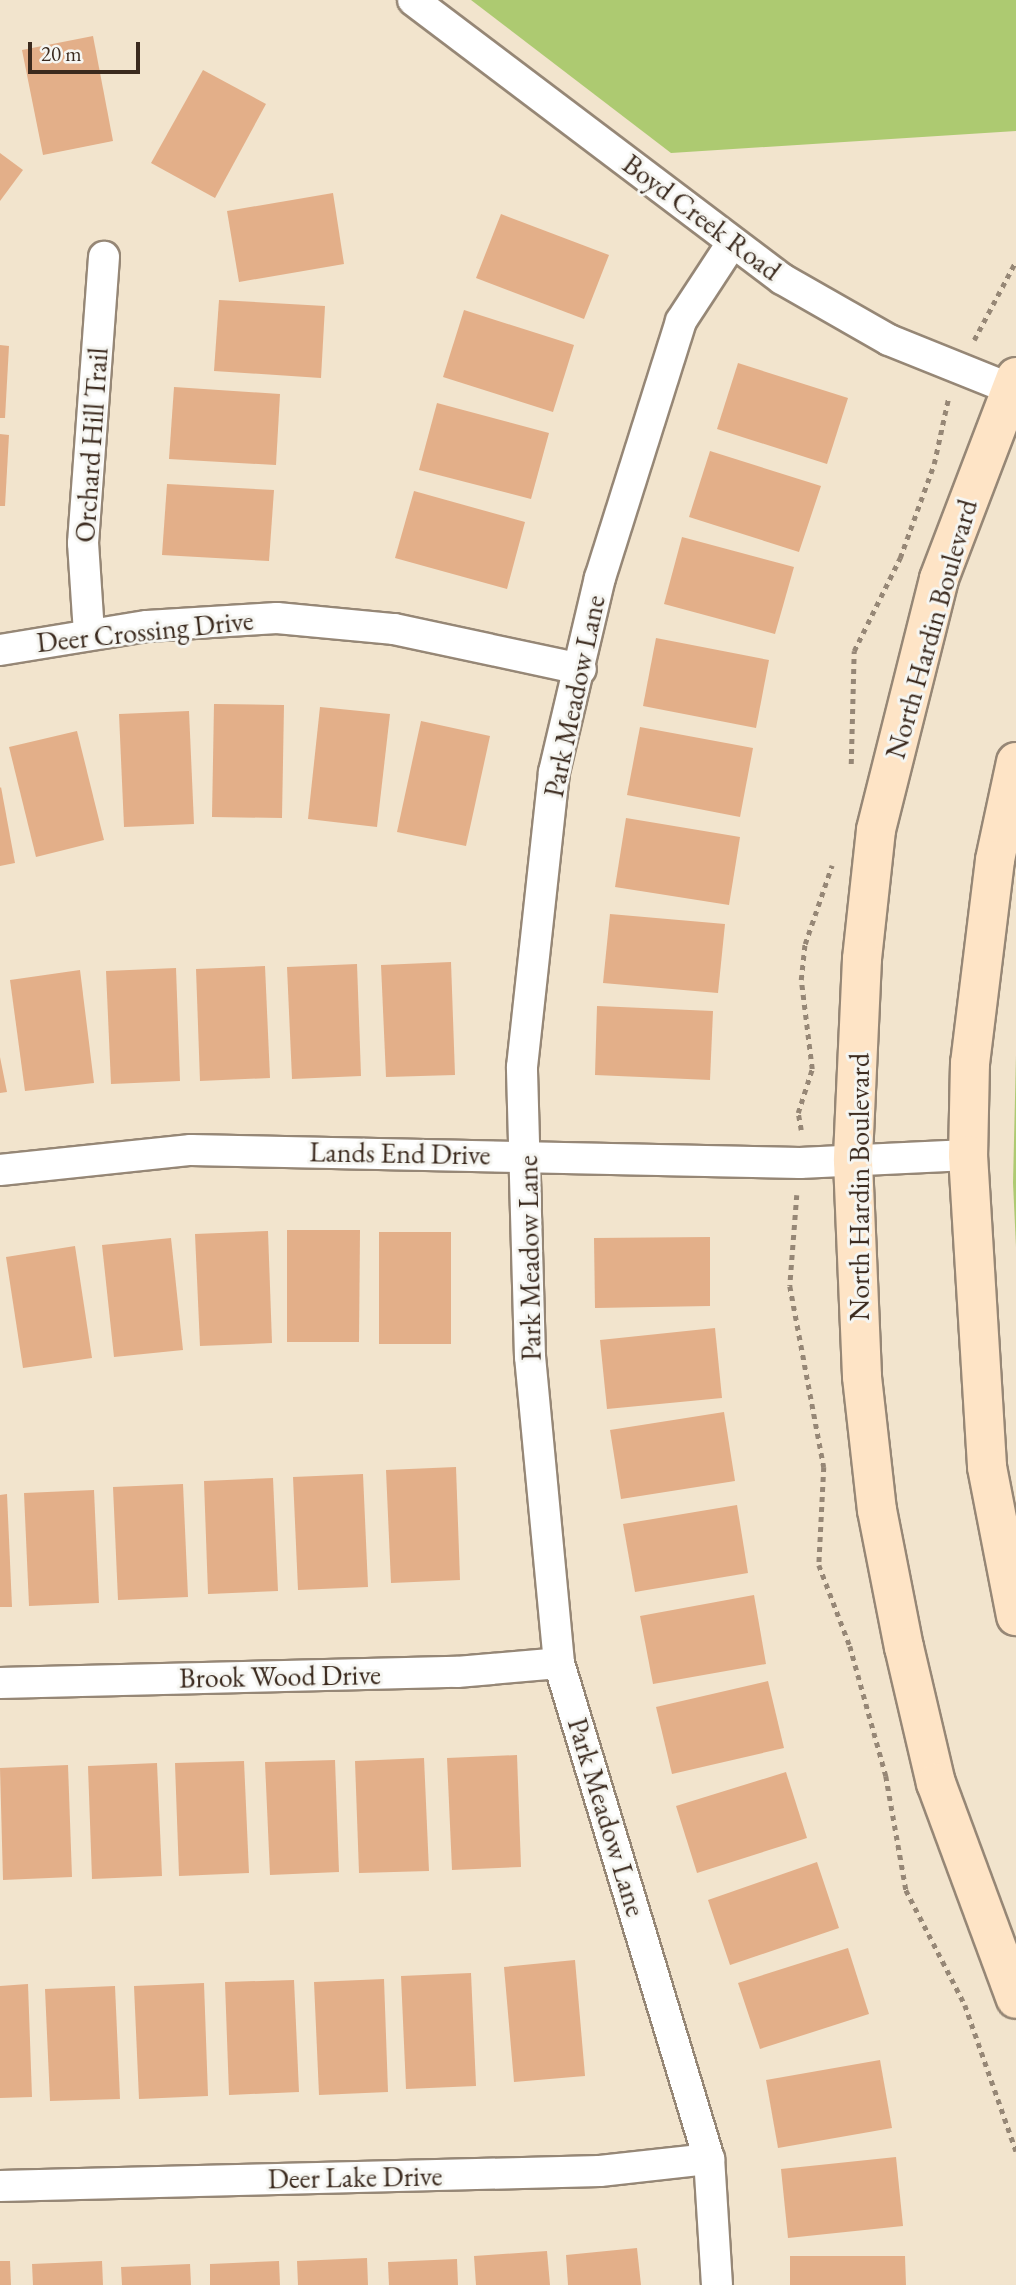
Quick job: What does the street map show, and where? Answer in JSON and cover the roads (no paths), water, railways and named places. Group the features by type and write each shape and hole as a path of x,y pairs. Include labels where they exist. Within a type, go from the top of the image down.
{"main road":[{"name":"North Hardin Boulevard","path":"1014,386 939,579 876,830 862,959 853,1161 862,1377 893,1592 936,1783 1016,1999"},
{"path":"1016,762 995,860 970,1063 968,1155 987,1466 1016,1615"}],"street":[{"name":"Boyd Creek Road","path":"413,0 732,243 889,340 1014,386"},
{"name":"Park Meadow Lane","path":"717,2285 709,2159 559,1663 530,1357 528,1155 522,1067 529,968 554,772 624,492 681,321 732,243"},
{"name":"Orchard Hill Trail","path":"89,633 83,542 104,257"},
{"name":"Deer Crossing Drive","path":"0,650 89,633 219,619 335,622 580,669"},
{"name":"Lands End Drive","path":"0,1170 191,1150 853,1161 968,1155"},
{"name":"Brook Wood Drive","path":"0,1683 457,1672 559,1663"},
{"name":"Deer Lake Drive","path":"0,2186 600,2171 709,2159"}]}
